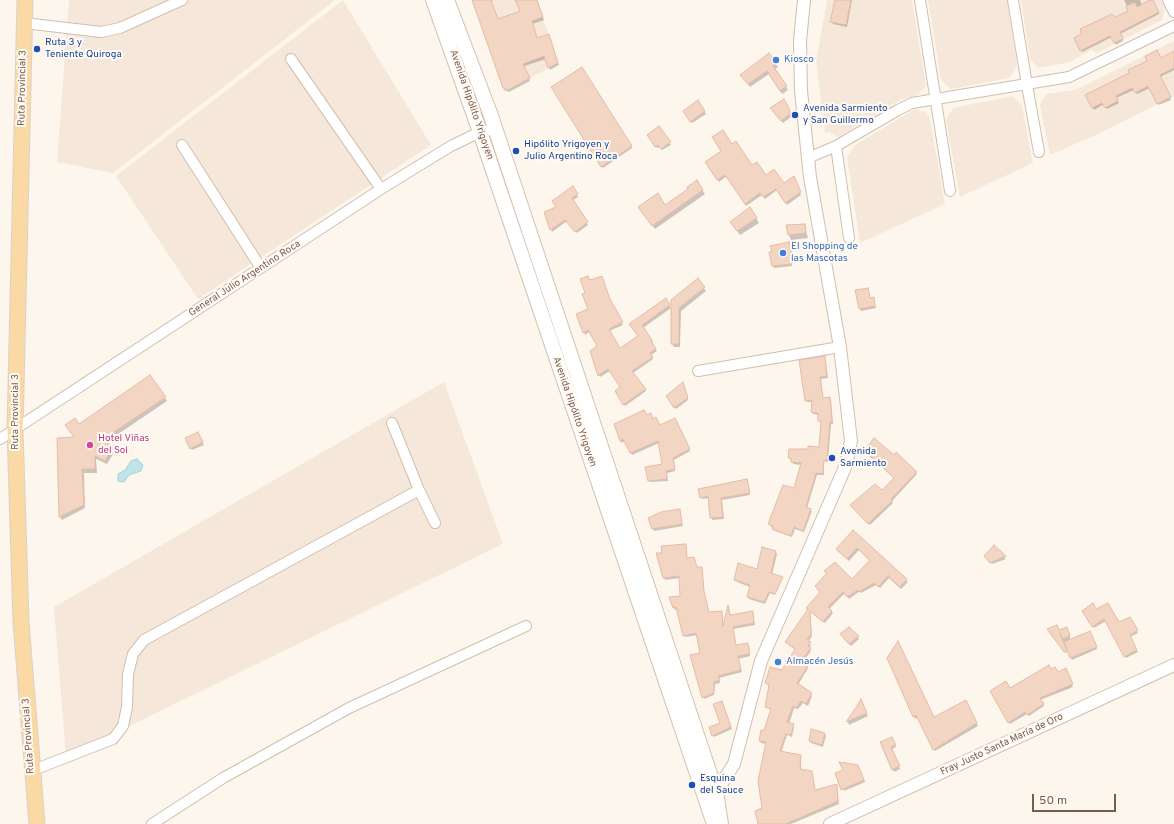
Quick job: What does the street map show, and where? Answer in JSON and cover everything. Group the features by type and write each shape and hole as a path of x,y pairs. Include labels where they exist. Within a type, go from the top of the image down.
{"main road":[{"name":"Ruta Provincial 3","path":"26,0 24,23 15,429 21,622 31,771 37,824"},
{"name":"Avenida Hipólito Yrigoyen","path":"433,0 576,395 721,824"},
{"name":"Avenida Hipólito Yrigoyen","path":"448,0 495,129 576,395"},
{"name":"Avenida Hipólito Yrigoyen","path":"711,796 714,824"}],"street":[{"path":"24,23 101,32 120,28 182,0"},
{"path":"711,796 734,764 761,661 849,456 851,441 840,347 808,158 801,91 800,41 804,0"},
{"path":"920,0 950,192"},
{"path":"1014,0 1026,85 1039,152"},
{"path":"1168,0 1174,12"},
{"path":"808,158 836,146 912,103 1069,77 1174,26"},
{"path":"291,59 380,189"},
{"name":"General Julio Argentino Roca","path":"0,439 380,189 451,146 480,132 495,129"},
{"path":"182,145 261,268"},
{"path":"836,146 850,238"},
{"path":"698,371 840,347"},
{"path":"392,423 419,490 435,523"},
{"path":"31,771 113,738 123,726 128,707 128,674 133,654 144,640 419,490"},
{"path":"152,824 224,778 349,708 526,626"},
{"name":"Fray Justo Santa María de Oro","path":"830,824 1174,665"}],"shaded area":[{"path":"69,0 335,0 113,173 57,162"},
{"path":"343,0 431,145 198,299 116,176"},
{"path":"472,0 537,0 558,63 504,92"},
{"path":"827,0 912,0 926,86 916,96 902,99 838,137 829,132 825,133 816,62"},
{"path":"928,0 1007,0 1017,66 1009,78 951,89 941,80"},
{"path":"1021,0 1161,0 1165,9 1162,20 1097,53 1091,50 1070,62 1038,68 1030,59"},
{"path":"1174,41 1174,96 1098,134 1050,155 1040,105 1046,94 1075,90"},
{"path":"1013,96 1022,106 1033,163 960,197 946,120 953,108"},
{"path":"915,109 926,112 930,119 945,204 860,243 847,157 855,145"},
{"path":"444,382 503,544 66,757 54,607"}],"water":[{"path":"137,459 143,465 141,471 129,475 124,482 118,481 118,474 125,470 131,461"}],"building":[{"path":"472,0 491,0 498,19 520,11 515,0 537,0 543,17 532,21 537,38 549,34 558,63 548,68 544,56 523,64 530,78 508,90 503,88"},
{"path":"835,0 851,0 846,25 830,22"},
{"path":"1150,0 1153,0 1159,12 1120,32 1123,39 1114,43 1110,36 1080,51 1074,38 1081,34 1080,29 1112,14 1115,17 1128,11 1126,6 1135,2 1137,7"},
{"path":"1157,50 1161,58 1174,51 1174,68 1160,75 1171,97 1157,104 1148,86 1135,93 1132,88 1116,96 1118,101 1105,108 1102,103 1092,108 1085,95 1129,73 1128,70 1147,61 1145,56"},
{"path":"769,53 777,63 773,66 787,86 780,91 767,71 748,84 740,75"},
{"path":"582,67 632,146 601,167 551,87"},
{"path":"784,99 789,108 790,114 781,121 770,108"},
{"path":"698,100 705,111 690,122 683,111"},
{"path":"659,126 671,142 661,149 658,145 655,147 647,135"},
{"path":"723,130 732,144 736,141 752,165 757,162 766,175 774,169 784,183 794,176 801,192 785,203 776,189 763,197 760,193 745,204 725,175 717,180 705,162 721,151 712,137"},
{"path":"697,180 703,190 652,226 638,207 658,193 665,205 688,189 687,187"},
{"path":"573,186 578,194 572,198 588,222 575,232 565,220 550,230 544,212 556,207 552,201"},
{"path":"750,207 757,218 737,231 730,222"},
{"path":"805,224 806,233 788,235 786,225"},
{"path":"789,242 793,258 790,258 792,264 772,266 769,252 772,252 770,246"},
{"path":"588,276 590,280 602,276 610,299 623,322 609,329 620,348 638,336 629,324 666,298 670,305 642,325 656,349 650,353 653,357 632,371 646,389 623,405 615,391 620,387 608,369 598,376 590,351 597,346 588,330 583,333 576,314 588,309 582,294 585,293 580,279"},
{"path":"698,278 705,287 679,308 679,344 671,344 671,300"},
{"path":"868,288 870,298 874,297 875,306 859,309 855,290"},
{"path":"825,356 827,376 820,377 823,398 830,397 832,422 830,422 827,460 824,460 823,474 816,473 806,507 811,509 803,531 794,527 791,536 772,529 773,526 768,524 783,485 794,488 801,463 791,462 791,458 788,458 789,449 808,449 808,446 819,447 821,421 818,421 818,413 811,412 812,400 805,401 799,360"},
{"path":"150,375 166,397 102,440 113,446 105,461 95,456 95,469 82,469 84,505 59,517 57,438 74,437 65,425 75,418 79,424"},
{"path":"683,382 688,398 674,408 666,396"},
{"path":"644,410 647,415 651,413 653,419 656,417 660,425 675,418 690,449 673,458 675,469 666,471 667,479 648,481 645,467 662,464 658,441 630,453 623,439 620,441 614,424"},
{"path":"198,432 203,442 190,449 185,438"},
{"path":"874,438 894,455 896,452 917,472 891,499 893,500 868,524 850,505 875,484 882,490 894,478 868,454 871,451 867,447"},
{"path":"747,479 750,493 721,498 723,517 710,518 708,496 700,498 698,489"},
{"path":"680,509 682,524 652,529 648,518 661,512"},
{"path":"853,530 907,579 900,587 888,576 878,587 874,583 847,597 843,592 828,607 832,611 823,622 810,611 811,634 807,640 811,642 808,646 811,648 801,661 808,666 797,683 812,693 806,704 801,701 796,708 793,706 787,722 794,724 791,735 786,734 780,751 801,755 800,769 812,771 815,790 837,784 838,801 786,824 758,824 755,811 762,808 758,781 766,742 759,741 761,730 764,730 771,709 765,707 769,685 765,683 770,667 782,670 795,649 785,642 808,609 806,608 820,592 815,586 827,573 824,571 835,562 852,579 870,560 857,548 847,559 836,549"},
{"path":"686,544 687,558 694,557 697,567 702,567 704,591 709,612 722,611 723,626 728,605 730,615 753,611 754,623 733,627 736,645 748,643 750,654 738,656 741,670 718,676 720,680 714,682 714,693 702,698 690,655 700,653 696,633 683,636 676,607 673,608 669,597 680,596 679,576 663,578 656,553 662,553 661,546"},
{"path":"994,545 1006,556 990,563 984,556"},
{"path":"762,547 776,551 771,573 783,577 775,594 769,592 764,602 747,597 750,585 734,580 738,563 757,569"},
{"path":"1093,603 1096,609 1108,603 1119,622 1130,617 1138,630 1130,635 1137,650 1124,657 1104,619 1092,627 1082,611"},
{"path":"1057,625 1059,630 1067,627 1070,636 1062,639 1067,651 1064,652 1047,629"},
{"path":"849,627 859,636 849,644 840,634"},
{"path":"1090,631 1097,647 1070,658 1064,642"},
{"path":"898,641 934,717 966,700 977,723 933,750 916,715 913,717 887,658"},
{"path":"1049,665 1051,669 1055,667 1058,672 1066,668 1073,684 1040,698 1044,704 1027,715 1025,712 1008,723 990,691 1006,681 1010,688"},
{"path":"861,699 867,713 846,722 857,706"},
{"path":"722,701 731,727 712,736 709,727 720,723 713,704"},
{"path":"811,729 825,733 822,745 809,741"},
{"path":"892,737 896,745 891,747 900,766 892,770 880,742"},
{"path":"839,762 858,765 864,780 841,790 835,773 843,770"}],"place":[{"name":"Ruta 3 y Teniente Quiroga","path":"37,49"},
{"name":"Kiosco","path":"776,60"},
{"name":"Avenida Sarmiento y San Guillermo","path":"795,115"},
{"name":"Hipólito Yrigoyen y Julio Argentino Roca","path":"516,151"},
{"name":"El Shopping de las Mascotas","path":"783,253"},
{"name":"Hotel Viñas del Sol","path":"90,445"},
{"name":"Avenida Sarmiento","path":"832,458"},
{"name":"Almacén Jesús","path":"778,662"},
{"name":"Esquina del Sauce","path":"692,785"}]}
